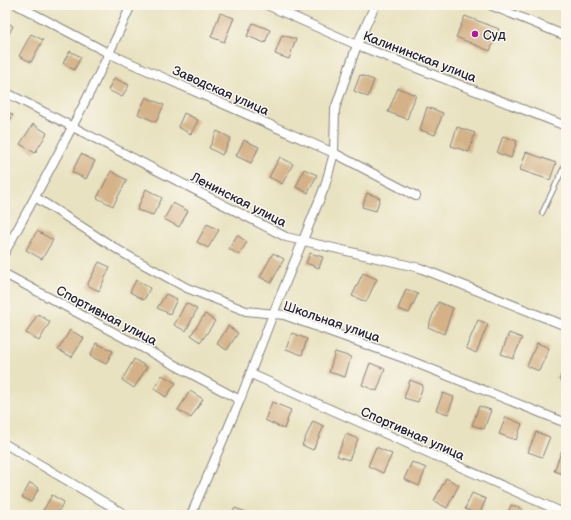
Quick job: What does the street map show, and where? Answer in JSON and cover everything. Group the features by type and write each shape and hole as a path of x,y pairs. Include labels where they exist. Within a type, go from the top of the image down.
{"street":[{"name":"Заводская улица","path":"17,5 110,54 334,153 416,196"},
{"path":"5,252 73,127 110,54 130,5"},
{"name":"Калининская улица","path":"267,5 357,45 566,126"},
{"path":"192,515 251,374 273,314 325,186 334,153 335,109 357,45 375,5"},
{"path":"490,5 566,36"},
{"name":"Ленинская улица","path":"5,92 286,237 420,268 566,326"},
{"name":"Школьная улица","path":"35,198 123,253 187,288 246,311 284,315 406,359 566,423"},
{"name":"Спортивная улица","path":"5,274 240,400"},
{"name":"Спортивная улица","path":"251,374 566,514"},
{"path":"5,444 126,515"}],"lane":[{"path":"542,213 566,163"}],"building":[{"path":"220,13 234,18 224,42 211,37"},
{"path":"465,16 499,29 490,51 456,37"},
{"path":"5,21 13,26 5,42"},
{"path":"253,23 270,30 265,43 247,36"},
{"path":"31,34 43,40 31,62 19,56"},
{"path":"282,35 296,39 289,59 275,54"},
{"path":"70,51 81,57 74,70 63,63"},
{"path":"360,75 374,80 368,97 354,91"},
{"path":"114,78 129,85 122,97 108,90"},
{"path":"398,88 416,95 407,119 388,112"},
{"path":"146,97 164,105 156,122 138,114"},
{"path":"427,107 443,113 435,135 420,130"},
{"path":"5,110 13,115 5,130"},
{"path":"184,113 198,120 191,134 178,127"},
{"path":"33,124 47,133 35,153 20,144"},
{"path":"457,127 475,133 469,152 451,146"},
{"path":"217,131 231,138 222,155 209,148"},
{"path":"503,136 517,141 511,158 497,153"},
{"path":"244,140 259,147 251,163 236,156"},
{"path":"526,152 556,163 550,180 520,170"},
{"path":"81,154 95,161 86,179 72,172"},
{"path":"280,157 293,164 282,184 269,177"},
{"path":"304,169 317,175 308,193 296,187"},
{"path":"111,171 127,180 113,206 97,198"},
{"path":"146,189 162,198 153,215 137,210"},
{"path":"367,193 380,198 376,211 362,207"},
{"path":"173,203 188,211 179,227 164,219"},
{"path":"207,224 219,230 208,248 197,242"},
{"path":"37,231 53,240 42,259 26,250"},
{"path":"237,235 247,242 239,255 229,249"},
{"path":"273,253 284,259 271,283 260,277"},
{"path":"310,253 323,257 319,268 306,263"},
{"path":"99,262 110,267 99,291 87,285"},
{"path":"363,273 377,279 366,302 352,296"},
{"path":"136,280 150,288 144,300 130,292"},
{"path":"406,289 418,294 409,313 398,309"},
{"path":"166,294 177,299 170,314 157,308"},
{"path":"438,302 453,308 444,334 428,327"},
{"path":"186,303 197,309 186,331 174,325"},
{"path":"38,314 50,322 39,341 26,333"},
{"path":"205,314 215,321 201,342 191,335"},
{"path":"478,320 488,324 476,353 466,348"},
{"path":"228,326 238,333 227,350 217,344"},
{"path":"70,330 84,338 72,357 58,350"},
{"path":"292,333 307,339 302,355 286,349"},
{"path":"509,333 522,338 513,359 501,354"},
{"path":"96,343 113,351 106,364 90,356"},
{"path":"537,343 549,348 539,371 527,366"},
{"path":"335,352 351,357 345,377 329,372"},
{"path":"134,359 147,367 134,388 122,380"},
{"path":"566,362 566,383 559,380"},
{"path":"370,363 385,369 377,391 362,385"},
{"path":"162,375 176,383 166,397 154,389"},
{"path":"410,380 423,385 418,402 404,398"},
{"path":"190,391 203,399 191,418 178,410"},
{"path":"443,393 454,397 448,414 436,410"},
{"path":"272,402 291,410 284,429 265,420"},
{"path":"479,406 491,410 484,429 472,425"},
{"path":"506,417 522,424 516,440 499,434"},
{"path":"313,421 324,426 313,450 302,445"},
{"path":"536,432 550,437 542,457 528,452"},
{"path":"346,434 358,439 349,460 337,456"},
{"path":"376,447 392,454 383,473 368,466"},
{"path":"562,450 566,451 566,475 554,471"},
{"path":"412,462 426,468 419,486 404,479"},
{"path":"446,478 459,485 447,508 434,501"},
{"path":"30,483 39,488 31,502 22,497"},
{"path":"472,493 486,499 479,515 465,509"},
{"path":"52,495 64,502 56,515 41,514"},
{"path":"511,505 522,509 520,515 507,515"},
{"path":"235,508 249,513 248,515 231,515"}],"place":[{"name":"Суд","path":"475,34"}]}
